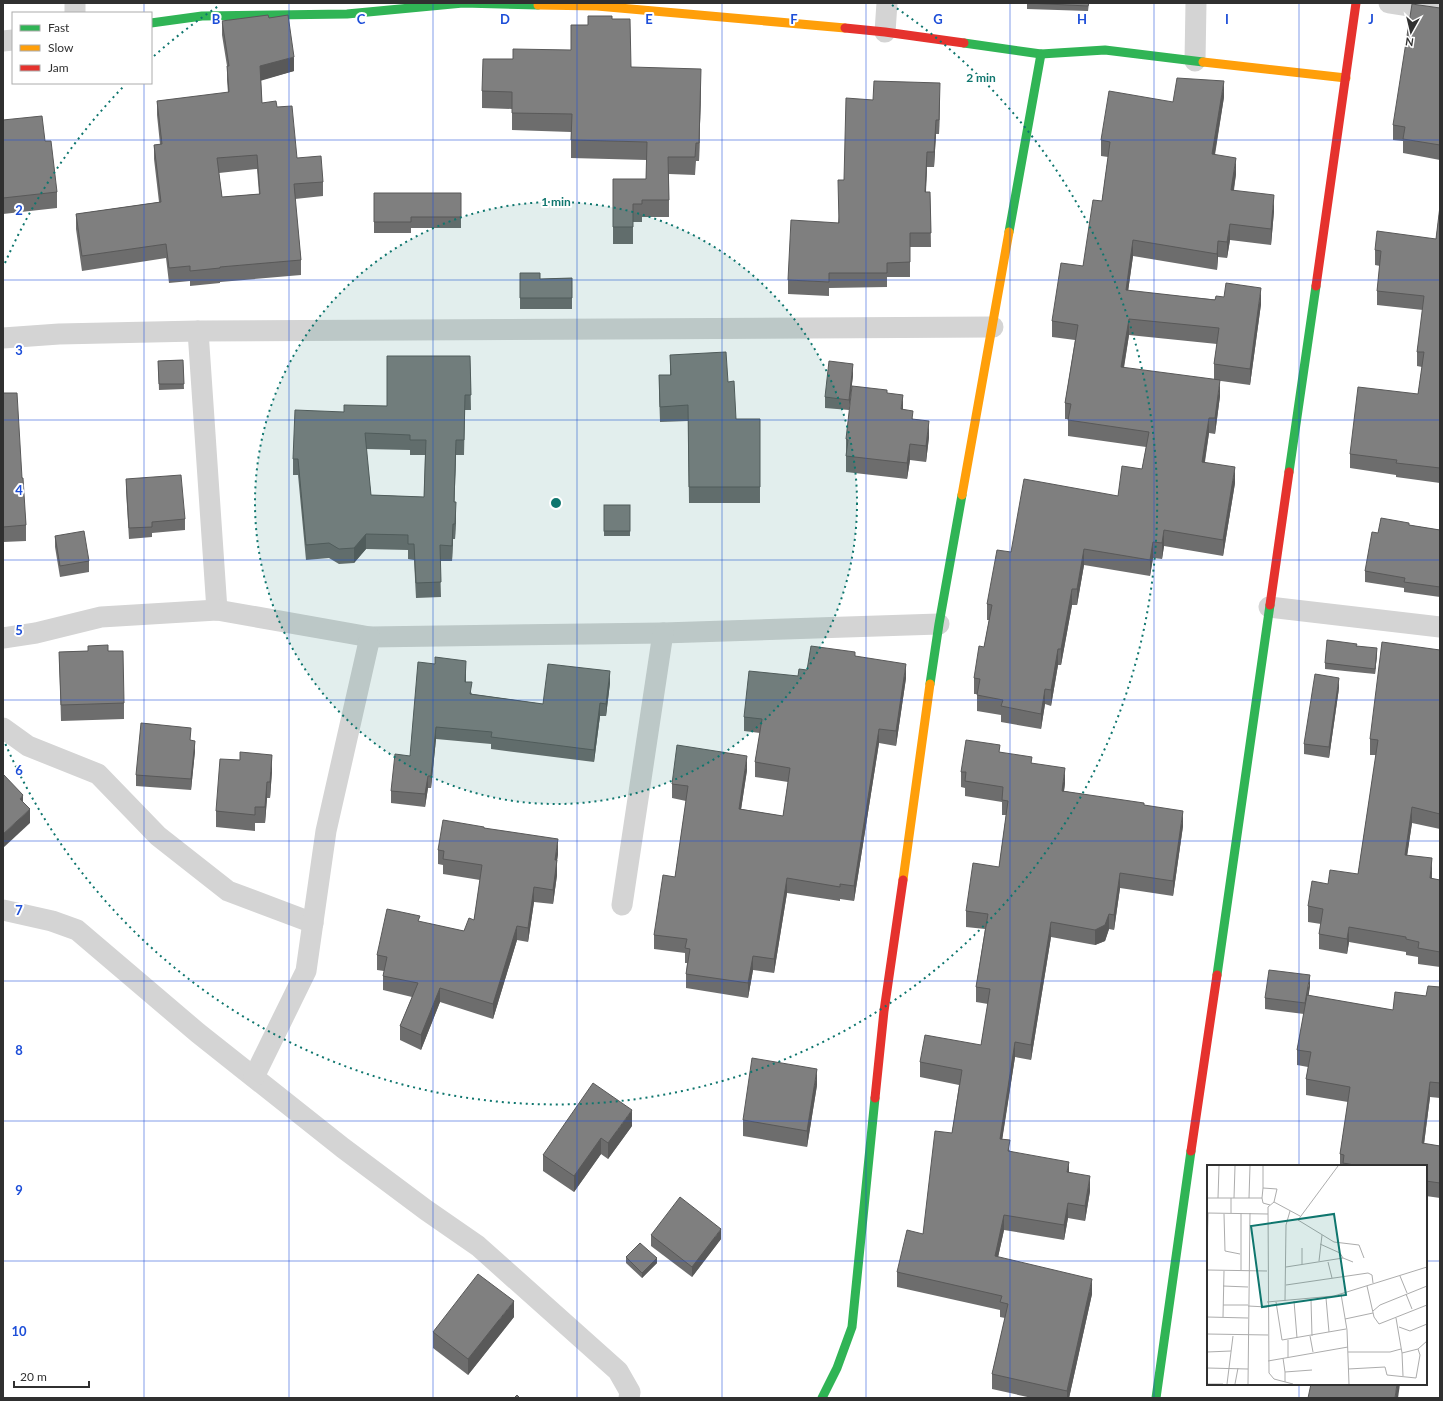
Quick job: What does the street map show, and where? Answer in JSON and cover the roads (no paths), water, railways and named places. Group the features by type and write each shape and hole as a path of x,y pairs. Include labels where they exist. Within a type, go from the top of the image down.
{"street":[{"path":"152,23 202,16 463,3 597,5 885,32 1041,54 1105,50 1346,78"},
{"path":"885,32 887,3"},
{"path":"1195,61 1196,3"},
{"path":"1156,1398 1356,3"},
{"path":"1389,3 1440,11"},
{"path":"822,1398 837,1368 852,1327 884,1011 940,624 1041,54"},
{"path":"3,338 59,334 198,331 993,327"},
{"path":"198,331 217,610"},
{"path":"1269,607 1440,627"},
{"path":"3,638 36,633 101,618 217,610 370,637 663,633 940,624"},
{"path":"622,905 663,633"},
{"path":"254,1077 306,971 326,832 370,637"},
{"path":"3,728 28,746 98,774 158,836 228,891 313,923"},
{"path":"3,910 52,921 77,930 198,1033 343,1148 426,1210 478,1246 618,1371 630,1392 629,1398"}]}
